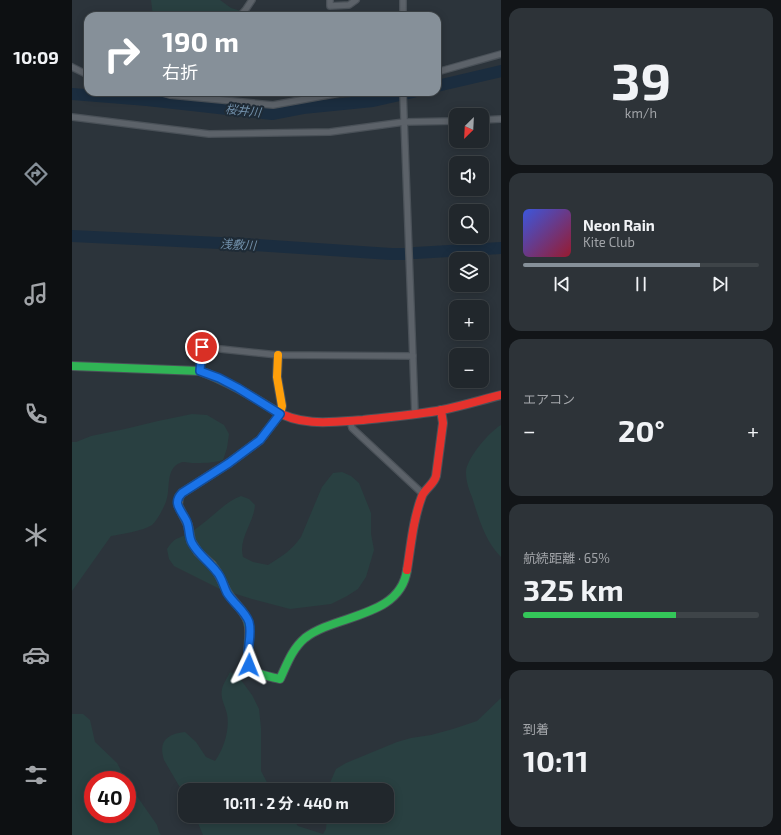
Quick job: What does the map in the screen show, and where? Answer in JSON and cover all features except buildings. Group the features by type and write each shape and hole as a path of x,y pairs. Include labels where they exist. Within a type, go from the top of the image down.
{"street":[{"path":"243,12 252,0"},
{"path":"330,0 330,6 349,5 356,0"},
{"path":"403,0 403,12"},
{"path":"441,71 501,54"},
{"path":"72,67 84,73"},
{"path":"197,96 273,105 323,96"},
{"path":"403,96 415,414"},
{"path":"72,117 210,134 330,132 404,122 449,120"},
{"path":"489,120 501,119"},
{"path":"200,371 202,347 278,355 413,356"},
{"path":"278,355 277,377 282,406 280,414 260,440 229,463 182,493 177,502 188,525 191,543 221,577 227,593 244,614 249,623 250,634 247,660 255,672 280,679 293,650 314,631 374,610 395,596 406,579 414,522 423,494 435,480 436,476 443,423 441,410"},
{"path":"72,366 200,371 219,378 238,388 280,414 302,421 326,423 441,410 501,395"},
{"path":"350,421 352,428 423,494"}],"green space":[{"path":"151,0 220,0 231,8 244,12 152,12"},
{"path":"192,414 207,415 224,425 229,434 223,460 204,463 183,462 172,469 166,501 154,523 143,529 111,536 72,591 72,442 76,442 91,436"},
{"path":"501,425 501,557 495,551 483,529 469,488 466,473 467,467 479,446 496,428"},
{"path":"342,472 351,476 359,483 371,513 371,534 374,550 366,577 358,589 347,596 331,604 290,609 220,589 174,566 169,559 167,549 176,539 194,530 227,503 241,496 249,499 255,505 252,518 244,537 242,550 243,557 253,562 268,565 286,553 298,542 322,487 333,473"},
{"path":"230,672 238,676 252,695 259,709 261,728 261,771 267,783 178,784 164,760 162,753 163,743 173,735 185,732 196,742 206,757 215,761 224,745 228,726 227,714 222,698 223,685"},
{"path":"501,698 501,835 203,835 198,823 296,823 298,826 323,834 326,829 326,823 394,823 394,783 330,783 336,769 346,763 397,742 431,735 477,721"},
{"path":"72,714 83,714 90,720 95,742 117,763 121,771 84,771 84,823 136,823 136,795 157,825 161,835 72,835"}],"waterway":[{"name":"桜井川","path":"441,85 501,71"},
{"name":"桜井川","path":"72,94 84,95"},
{"name":"桜井川","path":"97,96 272,114 303,108 373,101 395,96"},
{"name":"浅敷川","path":"72,236 405,254"},
{"name":"浅敷川","path":"415,253 501,248"}],"traffic: fast":[{"path":"72,366 200,371 229,384 274,410"},
{"path":"212,565 229,595 247,618 249,628 249,663 256,672 280,679 293,652 300,642 318,630 365,613 392,598 402,586 407,570"}],"traffic: slow":[{"path":"212,565 198,552 191,541 188,525 178,505 179,497 182,493 229,463 260,440 280,414 282,406 277,377 278,355"}],"traffic: jam":[{"path":"274,410 295,419 317,422 340,422 432,412 501,395"},
{"path":"407,570 416,514 423,493 433,482 436,476 443,423 441,410"}],"route":[{"path":"202,347 200,371 219,378 238,388 280,414 260,440 229,463 182,493 177,502 186,518 191,543 221,577 227,593 244,614 249,623 250,643 247,660 249,665"}]}
